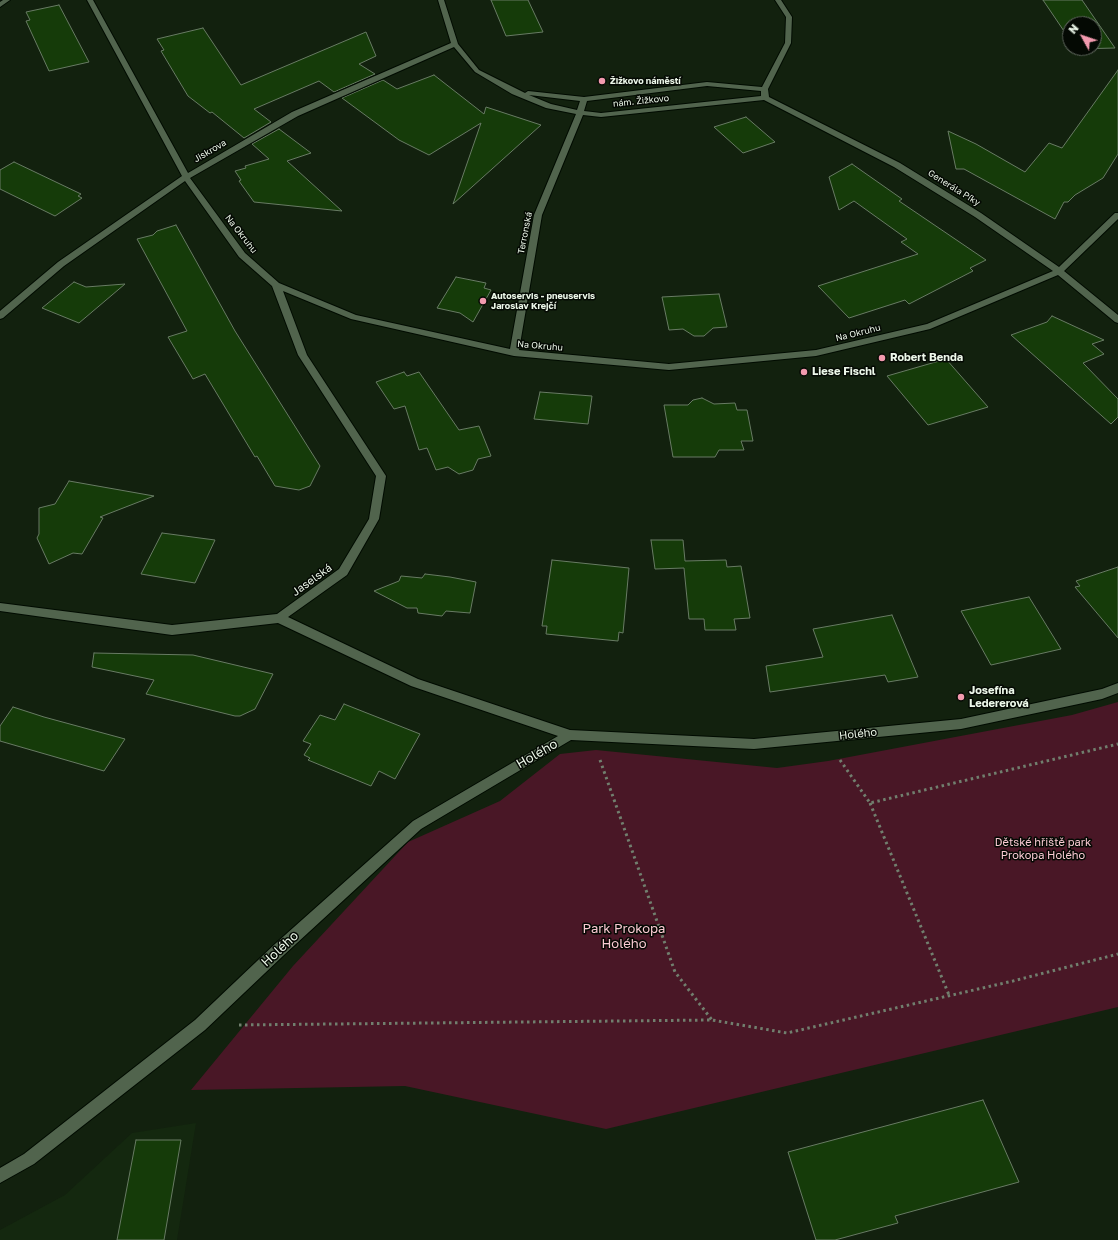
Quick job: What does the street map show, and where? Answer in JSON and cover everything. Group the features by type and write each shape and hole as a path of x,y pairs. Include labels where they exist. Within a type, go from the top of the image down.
{"street":[{"path":"0,5 7,0"},
{"name":"Na Okruhu","path":"90,0 186,177 242,255 276,285 354,317 514,354 669,367 816,353 930,326 1059,270 1118,215"},
{"name":"nám. Žižkovo","path":"441,0 455,44 477,71 515,92 549,106 580,114 601,115 765,94"},
{"path":"765,94 788,43 789,17 778,0"},
{"name":"Jiskrova","path":"0,316 61,264 186,177 295,114 455,44"},
{"name":"nám. Žižkovo","path":"515,92 584,99 707,84 765,94"},
{"name":"Generála Píky","path":"765,94 897,165 978,215 1059,270 1118,320"},
{"name":"Terronská","path":"514,354 538,215 580,114 584,99"},
{"name":"Jaselská","path":"0,607 172,630 280,618 343,572 374,519 381,476 303,355 276,285"},
{"name":"Holého","path":"280,618 415,683 570,735 754,744 961,724 1102,694 1118,688"},
{"name":"Holého","path":"0,1176 30,1159 200,1025 280,949 416,825 570,735"}],"path":[{"path":"592,736 675,972 712,1020"},
{"path":"826,737 839,759 870,803 949,995"},
{"path":"870,803 1118,744"},
{"path":"200,1025 712,1020 787,1033 1013,981 1118,954"}],"shaded area":[{"path":"196,1123 177,1240 0,1240 0,1230 65,1195 132,1133"}],"green space":[{"name":"Park Prokopa Holého","path":"1118,702 1118,1007 606,1129 405,1086 191,1090 293,966 408,842 500,801 560,754 596,750 777,768 828,761 1072,715"}],"building":[{"path":"491,0 528,0 543,32 506,36"},
{"path":"1043,0 1082,0 1093,16 1062,16 1062,28"},
{"path":"59,5 89,62 49,71 26,21 30,20 26,12"},
{"path":"203,28 241,85 366,32 376,56 359,64 375,74 334,92 319,81 254,109 271,122 244,138 212,112 210,113 188,96 161,51 164,50 157,39"},
{"path":"1102,29 1115,48 1102,48"},
{"path":"1118,70 1118,154 1103,178 1075,195 1068,202 1064,202 1055,219 964,169 956,169 948,131 976,144 1025,172 1049,143 1062,148"},
{"path":"434,75 484,114 486,107 541,125 453,204 481,123 429,155 399,140 342,98 383,80 397,89"},
{"path":"746,117 775,142 743,153 714,127"},
{"path":"279,129 311,153 287,161 342,211 254,202 239,181 241,180 235,171 246,168 245,166 269,159 252,144"},
{"path":"14,162 81,194 78,196 82,198 55,216 0,189 0,170"},
{"path":"852,164 902,199 899,201 986,260 970,268 973,271 909,304 905,300 849,318 818,286 918,254 901,242 907,239 854,201 839,210 829,177"},
{"path":"176,225 235,331 320,466 310,486 299,490 275,486 257,456 255,457 205,374 193,379 168,337 187,331 137,239 153,235 157,231"},
{"path":"456,277 486,283 484,288 491,290 473,322 460,313 437,308"},
{"path":"74,282 86,287 125,284 79,323 42,308"},
{"path":"719,294 727,327 713,328 704,336 694,336 683,329 669,330 662,297"},
{"path":"1052,316 1104,340 1092,344 1104,354 1083,363 1118,399 1118,417 1111,424 1011,335 1047,322"},
{"path":"946,359 988,407 928,425 887,376"},
{"path":"404,372 407,376 419,372 459,430 479,426 491,456 478,459 473,470 459,474 448,467 436,470 427,448 419,450 405,406 394,409 376,382"},
{"path":"540,392 592,396 588,424 534,419"},
{"path":"702,398 714,404 735,403 737,410 747,410 753,441 741,441 744,450 719,450 715,457 673,457 664,405 688,405 693,400"},
{"path":"69,481 154,496 100,517 103,518 82,554 73,553 49,564 37,538 39,534 39,508 55,504"},
{"path":"162,533 215,540 195,583 141,574"},
{"path":"651,540 683,540 685,561 726,560 727,567 741,566 750,618 734,619 736,630 705,630 704,619 689,619 684,568 655,569"},
{"path":"552,560 629,568 623,633 619,632 618,641 546,634 547,626 542,626"},
{"path":"1118,567 1118,638 1075,587 1080,586 1076,581"},
{"path":"425,574 476,582 470,613 446,611 442,616 418,613 417,608 407,608 374,591 399,581 401,576 422,578"},
{"path":"1029,597 1061,649 991,665 961,611"},
{"path":"892,615 918,677 888,682 885,675 770,692 766,666 823,657 813,629"},
{"path":"94,653 193,655 273,674 255,709 240,716 235,716 146,694 154,680 92,667"},
{"path":"344,704 420,734 395,779 379,771 371,786 308,760 310,758 304,755 311,744 303,741 320,715 335,720"},
{"path":"13,707 125,739 104,771 0,741 0,726"},
{"path":"983,1100 1019,1182 895,1216 898,1223 835,1240 816,1240 788,1152"},
{"path":"136,1140 181,1140 164,1240 117,1240"}],"place":[{"name":"Žižkovo náměstí","path":"602,81"},
{"name":"Autoservis - pneuservis Jaroslav Krejčí","path":"483,301"},
{"name":"Robert Benda","path":"882,358"},
{"name":"Liese Fischl","path":"804,372"},
{"name":"Josefína Ledererová","path":"961,697"}],"park label":[{"name":"Dětské hřiště park Prokopa Holého","path":"1043,849"}]}
